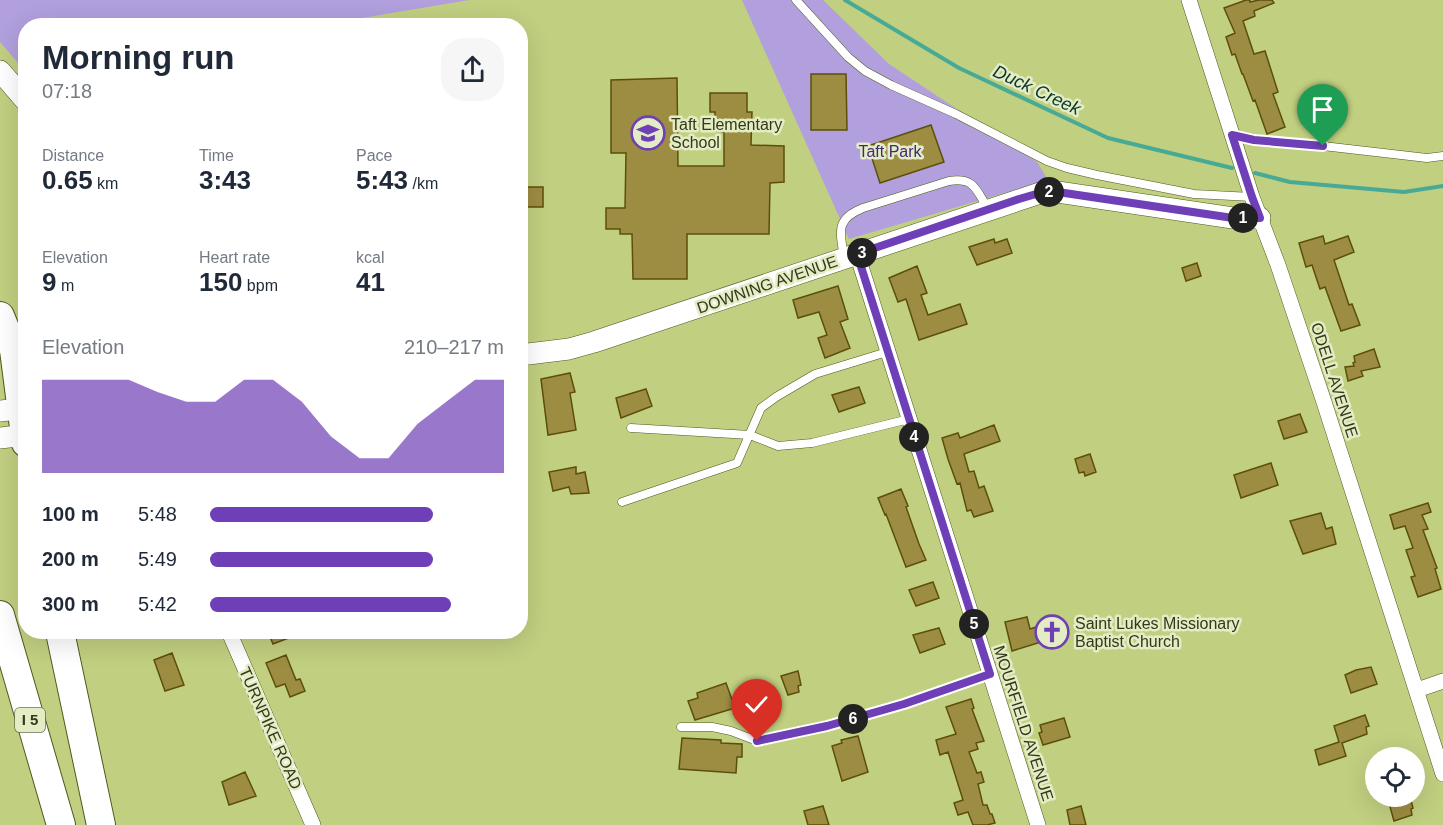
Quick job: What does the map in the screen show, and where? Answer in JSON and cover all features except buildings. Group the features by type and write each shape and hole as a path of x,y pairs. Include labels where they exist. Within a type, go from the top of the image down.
{"highway":[{"path":"0,316 14,350 17,426"},
{"name":"I 5","path":"0,615 61,825"},
{"path":"61,639 101,825"}],"street":[{"name":"ODELL AVENUE","path":"1189,0 1252,197 1278,265 1321,392 1443,774"},
{"path":"0,71 18,92"},
{"name":"DOWNING AVENUE","path":"528,354 568,349 594,342 1043,192 1051,191 1233,218 1260,218"},
{"name":"MOURFIELD AVENUE","path":"851,256 887,352 1038,825"},
{"name":"TURNPIKE ROAD","path":"232,639 313,825"},
{"path":"1417,690 1443,681"}],"lane":[{"path":"796,0 848,57 865,71 1047,161 1097,175 1194,194 1252,197"},
{"path":"1232,135 1254,140 1426,158 1443,156"},
{"path":"851,256 841,236 842,227 845,218 863,208 949,181 965,180 974,186 988,210"},
{"path":"622,502 737,463 761,408 815,374 887,352"},
{"path":"631,428 750,435 778,446 812,442 909,419"},
{"path":"681,727 712,726 757,741 827,726 904,704 990,674"}],"green space":[{"path":"0,0 469,0 362,18 18,18 18,63 0,42"},
{"name":"Taft Park","path":"742,0 823,0 889,64 1037,162 1048,180 849,239"}],"waterway":[{"name":"Duck Creek","path":"845,0 959,68 1108,138 1232,168"},
{"name":"Duck Creek","path":"1255,173 1290,182 1404,192 1443,186"}],"place":[{"name":"Taft Elementary School","path":"648,133"},
{"name":"Saint Lukes Missionary Baptist Church","path":"1052,632"}],"route":[{"path":"757,741 827,726 904,704 990,674 857,254 1019,199 1051,191 1233,218 1260,218 1232,135 1254,140 1323,146"}]}
